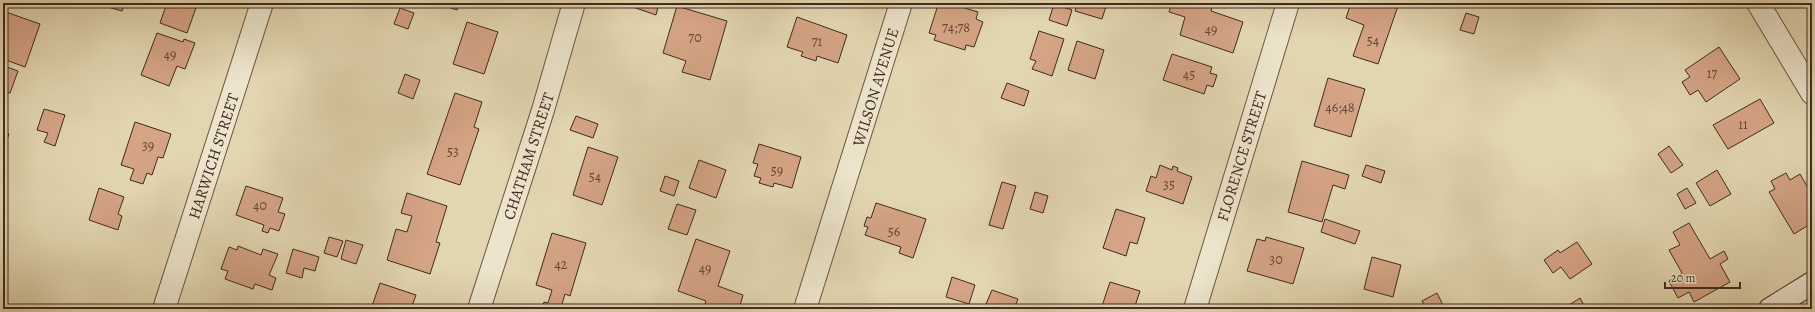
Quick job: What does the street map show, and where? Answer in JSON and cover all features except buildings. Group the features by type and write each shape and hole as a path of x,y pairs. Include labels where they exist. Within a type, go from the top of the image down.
{"street":[{"name":"HARWICH STREET","path":"164,309 262,3"},
{"name":"CHATHAM STREET","path":"479,309 543,110 574,3"},
{"name":"WILSON AVENUE","path":"805,309 901,3"},
{"name":"FLORENCE STREET","path":"1195,309 1288,3"},
{"path":"1758,3 1812,93"},
{"path":"1770,309 1812,283"}]}
